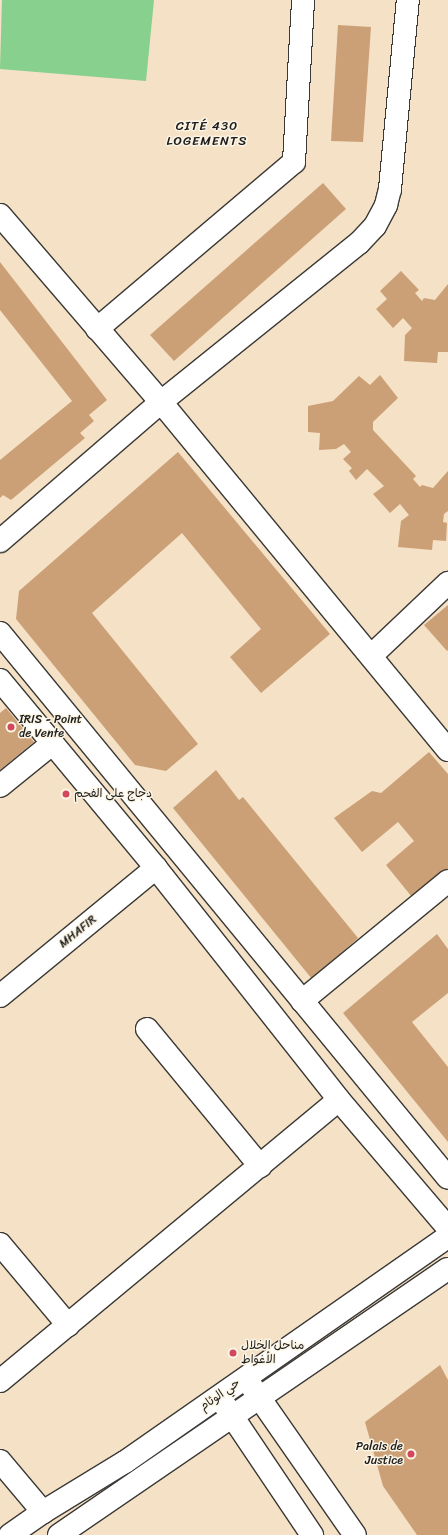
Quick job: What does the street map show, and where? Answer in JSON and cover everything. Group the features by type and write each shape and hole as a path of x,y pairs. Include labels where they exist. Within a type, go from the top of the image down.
{"street":[{"path":"97,329 294,162 303,0"},
{"path":"0,541 161,402 359,243 375,226 386,205 390,189 408,0"},
{"path":"0,215 161,402 372,655 448,750"},
{"path":"372,655 448,583"},
{"path":"0,633 448,1178"},
{"path":"0,680 156,868 339,1100 448,1228"},
{"path":"0,786 53,743"},
{"name":"MHAFIR","path":"0,996 156,868"},
{"path":"302,1001 448,881"},
{"path":"147,1029 260,1166"},
{"path":"0,1381 339,1100"},
{"name":"حي الوئام","path":"10,1535 43,1512 125,1462 448,1237"},
{"path":"0,1244 68,1325"},
{"name":"حي الوئام","path":"59,1535 82,1529 233,1416 448,1269"},
{"path":"245,1378 355,1535"},
{"path":"218,1396 233,1416 312,1535"},
{"path":"0,1461 43,1512"}],"green space":[{"path":"2,0 154,0 146,81 0,69"}],"building":[{"path":"338,25 371,27 363,142 331,141"},
{"path":"323,183 346,209 174,361 150,335"},
{"path":"0,262 107,400 89,415 94,421 80,433 85,438 11,500 3,495 0,498 0,460 72,401 0,310"},
{"path":"401,271 419,290 415,293 422,301 424,298 435,300 448,284 448,352 438,352 437,363 404,361 405,335 412,328 403,318 393,328 376,309 387,299 380,291"},
{"path":"380,375 398,398 373,422 373,430 416,476 413,479 420,487 422,485 433,488 448,471 448,511 444,514 443,522 447,523 446,541 433,540 432,550 398,547 401,521 409,515 400,504 390,513 373,494 384,486 367,469 356,480 349,471 352,468 343,459 351,452 344,444 336,449 319,450 320,433 308,432 308,406 333,401 359,376 370,385"},
{"path":"178,452 330,634 261,693 230,657 261,629 182,533 92,613 198,744 166,771 135,765 16,619 19,591"},
{"path":"448,605 448,650 447,651 424,625"},
{"name":"IRIS - Point de Vente","path":"6,708 34,742 0,770 0,713"},
{"path":"429,752 448,774 448,875 416,902 386,865 414,841 398,822 362,852 334,818 372,791 381,793"},
{"path":"216,770 239,800 243,797 358,938 312,979 173,808"},
{"path":"437,934 448,949 448,993 412,1022 448,1067 448,1142 343,1013"},
{"name":"Palais de Justice","path":"440,1365 448,1380 448,1535 417,1535 383,1486 365,1422"}],"place":[{"name":"IRIS - Point de Vente","path":"11,727"},
{"name":"دجاج على الفحم","path":"66,794"},
{"name":"مناحل الخلال الأغواط","path":"233,1353"},
{"name":"Palais de Justice","path":"411,1454"}],"district":[{"name":"CITÉ 430 LOGEMENTS","path":"207,134"}]}
